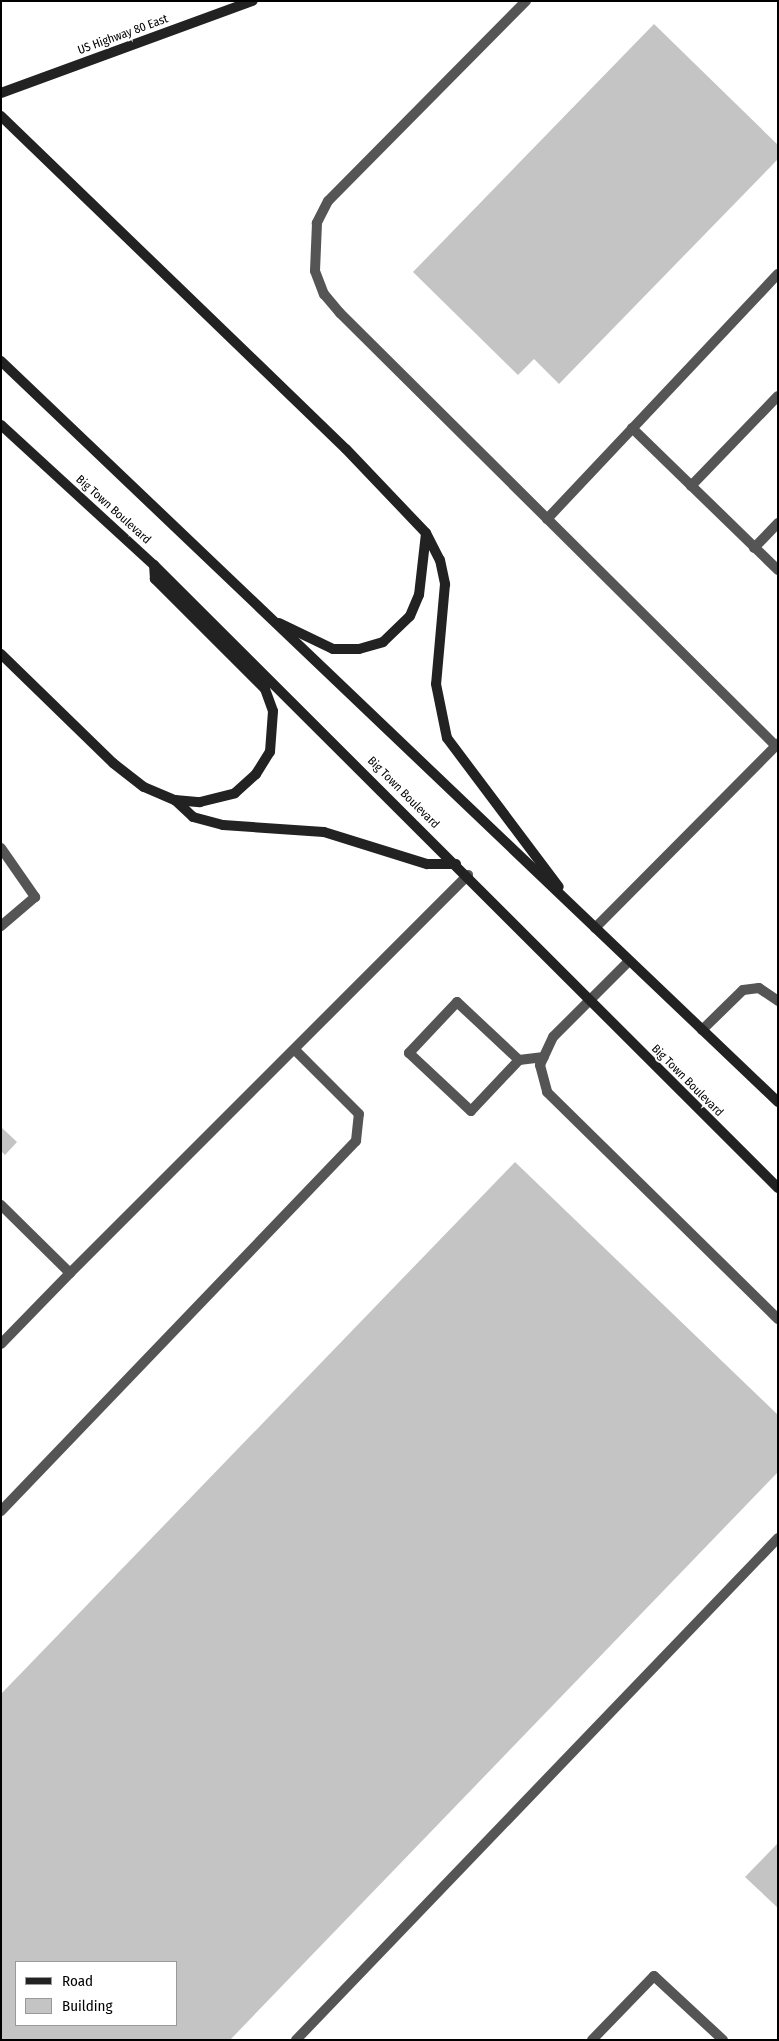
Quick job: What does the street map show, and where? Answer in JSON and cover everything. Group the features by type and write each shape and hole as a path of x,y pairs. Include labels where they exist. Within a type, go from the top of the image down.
{"main road":[{"name":"US Highway 80 East","path":"1,93 253,1"},
{"path":"1,116 339,442 426,533 440,560 445,584 436,684 447,738 578,912"},
{"path":"1,362 778,1102"},
{"name":"Big Town Boulevard","path":"1,425 154,565 468,875 589,1001 778,1188"},
{"path":"270,618 333,649 359,649 383,642 410,616 419,595 426,533"},
{"path":"154,565 155,579 264,689 273,711 270,752 246,785 221,800 175,800"},
{"path":"1,654 114,763 144,787 175,800 192,817 223,825 324,832 427,864 456,864"}],"lane":[{"path":"526,1 328,201 316,223 312,247 321,286 340,313 777,745 595,928"},
{"path":"547,519 778,274"},
{"path":"691,486 778,396"},
{"path":"632,428 778,570"},
{"path":"754,548 778,524"},
{"path":"1,848 35,897 1,926"},
{"path":"1,1344 468,875"},
{"path":"629,961 553,1037 540,1065 547,1092 778,1319"},
{"path":"702,1030 743,990 759,988 778,1001"},
{"path":"518,1060 457,1002 409,1053 471,1111 518,1060 544,1056"},
{"path":"1,1511 356,1141 359,1114 295,1050"},
{"path":"3,1210 70,1273"},
{"path":"296,2040 778,1538"},
{"path":"592,2040 654,1976 723,2040"}],"building":[{"path":"654,24 778,145 778,159 559,384 534,359 518,375 413,272"},
{"path":"1,1127 17,1142 5,1155 1,1151"},
{"path":"515,1162 778,1415 778,1472 230,2040 1,2040 1,1694"},
{"path":"778,1843 778,1908 745,1877"}]}
